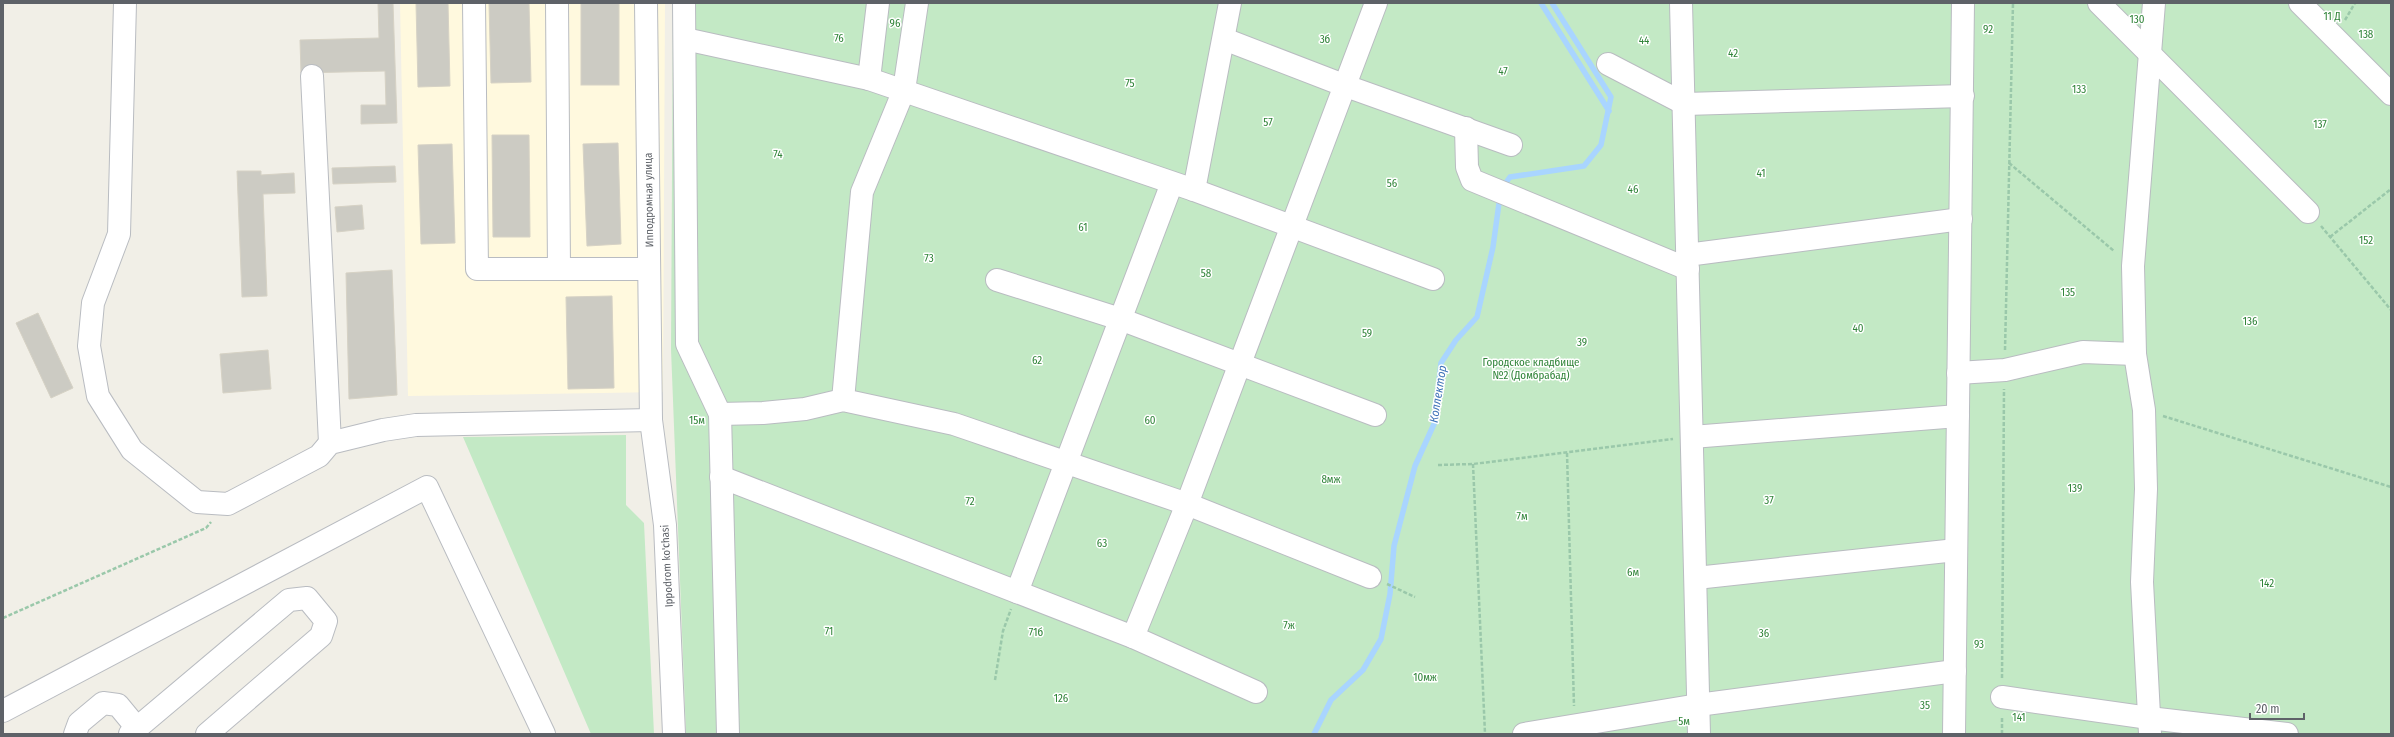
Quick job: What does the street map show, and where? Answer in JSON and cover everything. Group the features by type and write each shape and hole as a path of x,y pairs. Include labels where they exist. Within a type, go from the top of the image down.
{"street":[{"path":"125,3 119,234 93,303 89,346 98,396 132,450 197,502 228,504 319,456 330,442 383,430 416,425 651,420"},
{"path":"474,3 477,269 649,269"},
{"path":"557,3 560,269"},
{"name":"Ипподромная улица","path":"646,3 650,398"},
{"path":"684,3 687,344 720,414 728,734"},
{"path":"869,79 878,3"},
{"path":"843,400 862,192 904,90 917,3"},
{"path":"1194,190 1230,3"},
{"path":"1133,637 1187,504 1346,86 1376,3"},
{"path":"1681,3 1685,104 1687,262 1699,734"},
{"path":"1954,734 1963,3"},
{"path":"2099,3 2308,212"},
{"path":"2149,726 2142,582 2146,489 2144,410 2135,354 2133,266 2154,3"},
{"path":"2300,3 2391,94"},
{"path":"684,39 869,79 904,90 1194,190 1433,279"},
{"path":"1224,39 1346,86 1511,145"},
{"path":"1608,64 1685,104 1963,96"},
{"path":"312,76 330,442"},
{"path":"1466,128 1467,167 1472,180 1513,197 1687,262 1961,219"},
{"path":"1017,592 1065,461 1172,183"},
{"path":"997,280 1120,319 1375,415"},
{"path":"1958,373 2005,370 2084,352 2135,354"},
{"name":"Ippodrom ko'chasi","path":"650,398 651,420 665,525 674,734"},
{"path":"720,414 762,413 805,409 843,400 954,424 1187,504 1370,577"},
{"path":"1692,437 1958,416"},
{"path":"721,477 1133,637 1256,692"},
{"path":"3,711 427,487 544,734"},
{"path":"1696,578 1956,550"},
{"path":"75,734 78,723 103,703 118,705 133,731 289,600 307,598 326,621 321,636 207,734"},
{"path":"1524,734 1698,705 1955,671"},
{"path":"2002,697 2149,726 2287,734"}],"path":[{"path":"2002,697 2005,370 2013,3"},
{"path":"2009,163 2133,266"},
{"path":"2391,189 2330,237 2391,310"},
{"path":"2144,410 2391,487"},
{"path":"1438,465 1473,464 1692,437"},
{"path":"1567,453 1575,725"},
{"path":"1473,464 1485,734"},
{"path":"3,618 206,528 228,504"},
{"path":"1391,586 1416,597"},
{"path":"995,680 1002,631 1017,592"}],"shaded area":[{"path":"400,3 665,3 663,392 408,396"}],"green space":[{"name":"Городское кладбище №2 (Домбрабад)","path":"673,3 2391,3 2391,734 686,734 671,349"},
{"path":"626,435 626,505 644,523 654,734 591,734 463,437"}],"building":[{"path":"378,3 393,3 397,123 361,124 361,105 386,105 385,71 301,73 300,40 379,38"},
{"path":"416,3 448,3 450,86 418,87"},
{"path":"489,3 529,3 531,82 491,83"},
{"path":"581,3 619,3 619,85 581,85"},
{"path":"492,135 529,135 530,237 493,237"},
{"path":"618,143 621,244 587,246 583,144"},
{"path":"452,144 455,243 421,244 418,145"},
{"path":"395,166 396,182 333,184 332,168"},
{"path":"237,171 261,171 261,175 294,173 295,193 263,194 267,296 242,297"},
{"path":"362,205 364,229 337,232 335,207"},
{"path":"392,270 397,395 349,399 346,273"},
{"path":"612,296 614,388 568,389 566,297"},
{"path":"38,313 73,388 51,398 16,323"},
{"path":"268,350 271,389 223,393 220,354"}],"waterway":[{"path":"1541,3 1609,111"},
{"name":"Коллектор","path":"1502,188 1510,177 1584,166 1601,145 1611,97 1552,3"},
{"name":"Коллектор","path":"1314,734 1331,700 1363,670 1381,639 1390,594 1394,546 1415,466 1434,424 1441,363 1456,340 1477,317 1493,247 1500,196"}],"park label":[{"name":"11 Д","path":"2332,16"},
{"name":"130","path":"2137,19"},
{"name":"96","path":"895,23"},
{"name":"92","path":"1988,29"},
{"name":"138","path":"2366,34"},
{"name":"76","path":"839,38"},
{"name":"3б","path":"1325,39"},
{"name":"44","path":"1644,40"},
{"name":"42","path":"1733,53"},
{"name":"47","path":"1503,71"},
{"name":"75","path":"1130,83"},
{"name":"133","path":"2079,89"},
{"name":"57","path":"1268,122"},
{"name":"137","path":"2320,124"},
{"name":"74","path":"778,154"},
{"name":"41","path":"1761,173"},
{"name":"56","path":"1392,183"},
{"name":"46","path":"1633,189"},
{"name":"61","path":"1083,227"},
{"name":"152","path":"2366,240"},
{"name":"73","path":"929,258"},
{"name":"58","path":"1206,273"},
{"name":"135","path":"2068,292"},
{"name":"136","path":"2250,321"},
{"name":"40","path":"1858,328"},
{"name":"59","path":"1367,333"},
{"name":"39","path":"1582,342"},
{"name":"62","path":"1037,360"},
{"name":"15м","path":"697,420"},
{"name":"60","path":"1150,420"},
{"name":"8мж","path":"1331,479"},
{"name":"139","path":"2075,488"},
{"name":"37","path":"1769,500"},
{"name":"72","path":"970,501"},
{"name":"7м","path":"1522,516"},
{"name":"63","path":"1102,543"},
{"name":"6м","path":"1633,572"},
{"name":"142","path":"2267,583"},
{"name":"7ж","path":"1289,625"},
{"name":"71","path":"829,631"},
{"name":"71б","path":"1036,632"},
{"name":"36","path":"1764,633"},
{"name":"93","path":"1979,644"},
{"name":"10мж","path":"1425,677"},
{"name":"126","path":"1061,698"},
{"name":"35","path":"1925,705"},
{"name":"141","path":"2019,717"},
{"name":"5м","path":"1684,721"}]}
